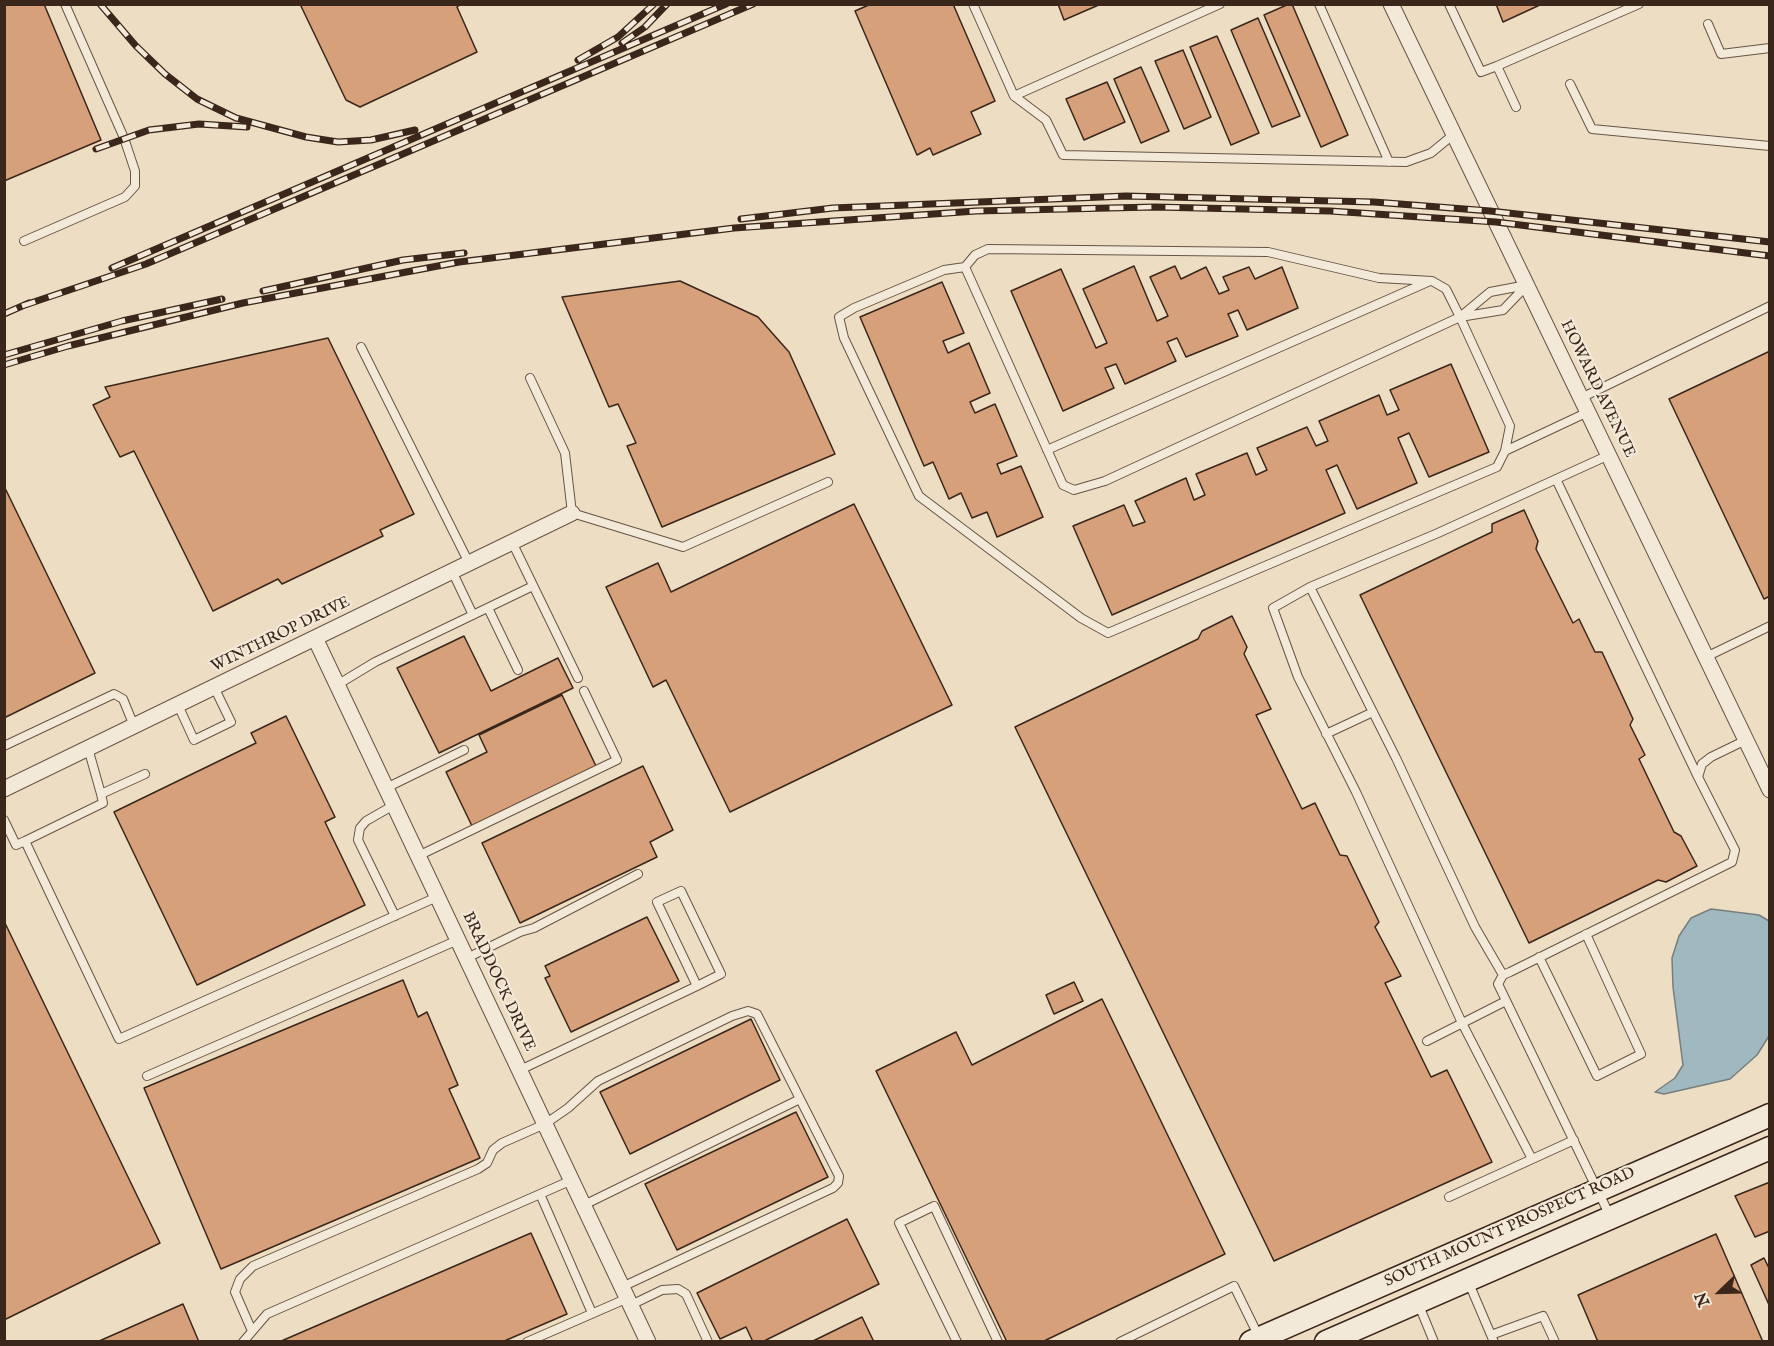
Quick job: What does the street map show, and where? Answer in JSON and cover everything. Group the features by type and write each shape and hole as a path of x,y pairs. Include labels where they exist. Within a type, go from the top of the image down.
{"main road":[{"name":"SOUTH MOUNT PROSPECT ROAD","path":"1257,1340 1770,1115"},
{"name":"SOUTH MOUNT PROSPECT ROAD","path":"1326,1341 1770,1148"}],"street":[{"name":"HOWARD AVENUE","path":"1391,4 1770,790"},
{"name":"WINTHROP DRIVE","path":"4,789 572,513"},
{"name":"BRADDOCK DRIVE","path":"315,638 648,1341"}],"lane":[{"path":"24,241 125,197 135,186 135,171 124,138 65,4"},
{"path":"974,4 1014,96 1046,120 1063,155 1406,162 1431,153 1454,134"},
{"path":"1014,96 1220,4"},
{"path":"1319,4 1389,162"},
{"path":"1449,4 1481,72 1639,4"},
{"path":"1708,24 1721,54 1770,48"},
{"path":"1497,66 1516,107"},
{"path":"1570,84 1592,129 1770,146"},
{"path":"988,249 1268,252 1379,278 1432,280 1446,288 1510,426 1505,451 1497,466 1108,633 1082,618 919,496 844,338 839,317 854,308 944,270 965,267 975,255 988,249"},
{"path":"965,267 1063,485 1074,490 1105,481 1461,317 1503,310 1527,285"},
{"path":"1047,450 1432,280"},
{"path":"1461,317 1490,292 1527,285"},
{"path":"1581,398 1770,306"},
{"path":"362,347 469,563"},
{"path":"530,378 565,453 572,513 683,547 828,482"},
{"path":"1505,451 1588,412"},
{"path":"1532,1159 1462,1023 1356,792 1298,677 1273,608 1310,587 1438,533 1609,455"},
{"path":"1556,479 1735,850 1732,862 1503,975 1498,984 1610,1217"},
{"path":"512,542 578,678"},
{"path":"452,571 473,615"},
{"path":"337,685 375,662 533,586"},
{"path":"1310,587 1373,712 1475,927 1503,975"},
{"path":"488,608 518,670"},
{"path":"1706,657 1770,626"},
{"path":"178,705 194,740 231,722 214,687"},
{"path":"418,856 617,760 584,692"},
{"path":"4,746 114,694 123,699 135,726"},
{"path":"1326,735 1373,712"},
{"path":"1698,777 1702,764 1711,757 1746,740"},
{"path":"4,820 16,845 104,803 88,748"},
{"path":"386,788 464,750"},
{"path":"101,794 145,774"},
{"path":"394,805 366,821 360,828 358,840 395,916"},
{"path":"25,841 119,1039 437,897"},
{"path":"467,958 520,932 534,928 638,874"},
{"path":"520,1070 697,986 721,974 681,891 657,902 697,986"},
{"path":"1539,957 1597,1076 1641,1054 1586,934"},
{"path":"147,1076 458,940"},
{"path":"1427,1041 1506,1001"},
{"path":"252,1331 235,1292 240,1279 253,1266 478,1169 487,1163 493,1150 502,1143 545,1124 598,1081 732,1016 748,1011 757,1014 839,1176 838,1183 833,1188 656,1271 627,1297"},
{"path":"584,1205 800,1099"},
{"path":"1449,1197 1574,1140"},
{"path":"243,1341 267,1314 572,1180"},
{"path":"540,1194 592,1313"},
{"path":"957,1341 899,1222 934,1206 998,1341"},
{"path":"1468,1279 1493,1338 1543,1316 1555,1341"},
{"path":"1120,1341 1234,1286 1257,1340"},
{"path":"527,1341 627,1297 678,1289 686,1294 708,1341"},
{"path":"1418,1301 1434,1341"}],"water":[{"path":"1711,909 1759,915 1769,921 1769,1036 1757,1055 1730,1079 1664,1094 1655,1092 1675,1078 1683,1065 1673,987 1672,958 1679,936 1691,918"}],"building":[{"path":"4,4 44,4 101,140 4,181"},
{"path":"300,4 461,4 457,7 477,52 360,107 346,100"},
{"path":"871,4 953,4 995,101 971,112 981,134 933,155 930,148 917,155 855,11"},
{"path":"1058,4 1101,4 1064,20"},
{"path":"1292,4 1348,135 1321,147 1264,15"},
{"path":"1496,4 1542,4 1503,22"},
{"path":"1258,18 1300,116 1272,127 1231,30"},
{"path":"1217,36 1259,133 1231,145 1190,47"},
{"path":"1183,50 1211,117 1184,129 1155,61"},
{"path":"1141,67 1169,131 1141,143 1114,79"},
{"path":"1107,82 1125,122 1084,140 1066,99"},
{"path":"1134,266 1157,321 1168,316 1150,277 1175,266 1181,279 1206,267 1219,294 1229,290 1223,277 1249,267 1255,279 1282,267 1298,308 1247,330 1238,310 1228,314 1238,336 1186,357 1177,338 1167,342 1176,361 1125,384 1116,364 1105,368 1114,388 1063,411 1011,291 1061,269 1096,348 1107,343 1083,289"},
{"path":"680,281 758,317 789,352 835,454 662,527 627,446 636,443 618,404 609,407 562,297"},
{"path":"942,282 964,333 943,341 948,353 969,343 990,393 970,402 975,413 995,404 1017,456 997,464 1001,474 1021,466 1043,517 997,537 987,512 972,518 961,493 949,499 933,462 924,466 860,317"},
{"path":"328,338 414,514 380,530 383,536 282,584 278,579 213,611 134,451 120,457 93,405 110,397 105,387"},
{"path":"1770,351 1770,596 1764,599 1669,399"},
{"path":"1451,364 1489,452 1429,477 1409,433 1398,438 1417,483 1357,509 1337,465 1326,470 1345,513 1112,615 1073,526 1124,505 1133,526 1145,522 1135,501 1186,478 1194,500 1205,495 1196,474 1247,453 1256,475 1267,470 1257,448 1307,427 1316,446 1328,441 1319,421 1379,395 1387,415 1399,410 1390,390"},
{"path":"4,486 95,673 4,718"},
{"path":"854,504 952,705 730,812 666,680 653,687 606,587 658,563 671,592"},
{"path":"1524,510 1538,541 1536,549 1573,623 1579,619 1595,652 1602,652 1633,719 1630,725 1645,755 1639,759 1674,832 1681,836 1697,866 1666,882 1658,880 1529,943 1360,595 1492,532 1492,524"},
{"path":"1232,616 1247,647 1244,654 1271,709 1256,715 1302,809 1315,803 1340,855 1347,856 1379,922 1375,927 1401,976 1385,983 1431,1077 1447,1070 1492,1162 1274,1261 1015,727 1198,639 1202,631"},
{"path":"464,636 491,691 558,658 573,688 439,753 397,668"},
{"path":"562,695 596,766 472,826 446,772 487,752 479,735"},
{"path":"286,716 335,817 325,822 365,905 197,985 114,812 256,743 251,733"},
{"path":"643,766 673,830 650,842 657,857 520,923 482,843"},
{"path":"647,917 679,981 571,1032 545,978 550,976 545,966"},
{"path":"4,921 160,1243 4,1320"},
{"path":"403,980 418,1017 427,1012 458,1085 449,1089 480,1158 221,1269 144,1088"},
{"path":"1074,982 1083,1001 1054,1014 1046,995"},
{"path":"1102,999 1225,1254 1042,1342 1007,1342 876,1071 956,1032 972,1065"},
{"path":"751,1019 780,1080 630,1154 600,1092"},
{"path":"796,1112 828,1177 677,1250 645,1184"},
{"path":"1770,1182 1770,1231 1755,1237 1735,1196"},
{"path":"847,1219 879,1284 762,1342 753,1342 746,1327 720,1339 697,1293"},
{"path":"531,1233 567,1314 502,1342 279,1342"},
{"path":"1716,1234 1763,1342 1598,1342 1578,1295"},
{"path":"1764,1258 1770,1270 1770,1307 1751,1265"},
{"path":"183,1304 199,1342 97,1342"},
{"path":"862,1317 874,1342 811,1342"}],"railway":[{"path":"100,4 136,46 165,74 197,99 236,118 306,137 338,142 371,140 415,130"},
{"path":"578,60 618,37 654,4"},
{"path":"622,43 645,27 667,4"},
{"path":"112,268 726,4"},
{"path":"22,306 146,264 753,4"},
{"path":"96,149 149,130 199,124 247,127"},
{"path":"741,219 833,208 1126,196 1374,202 1490,211 1770,242"},
{"path":"4,365 68,346 243,303 459,262 734,228 976,211 1155,207 1330,211 1496,222 1770,256"},
{"path":"263,291 403,260 464,253"},
{"path":"4,355 122,321 222,299"},
{"path":"4,314 29,303"}]}
